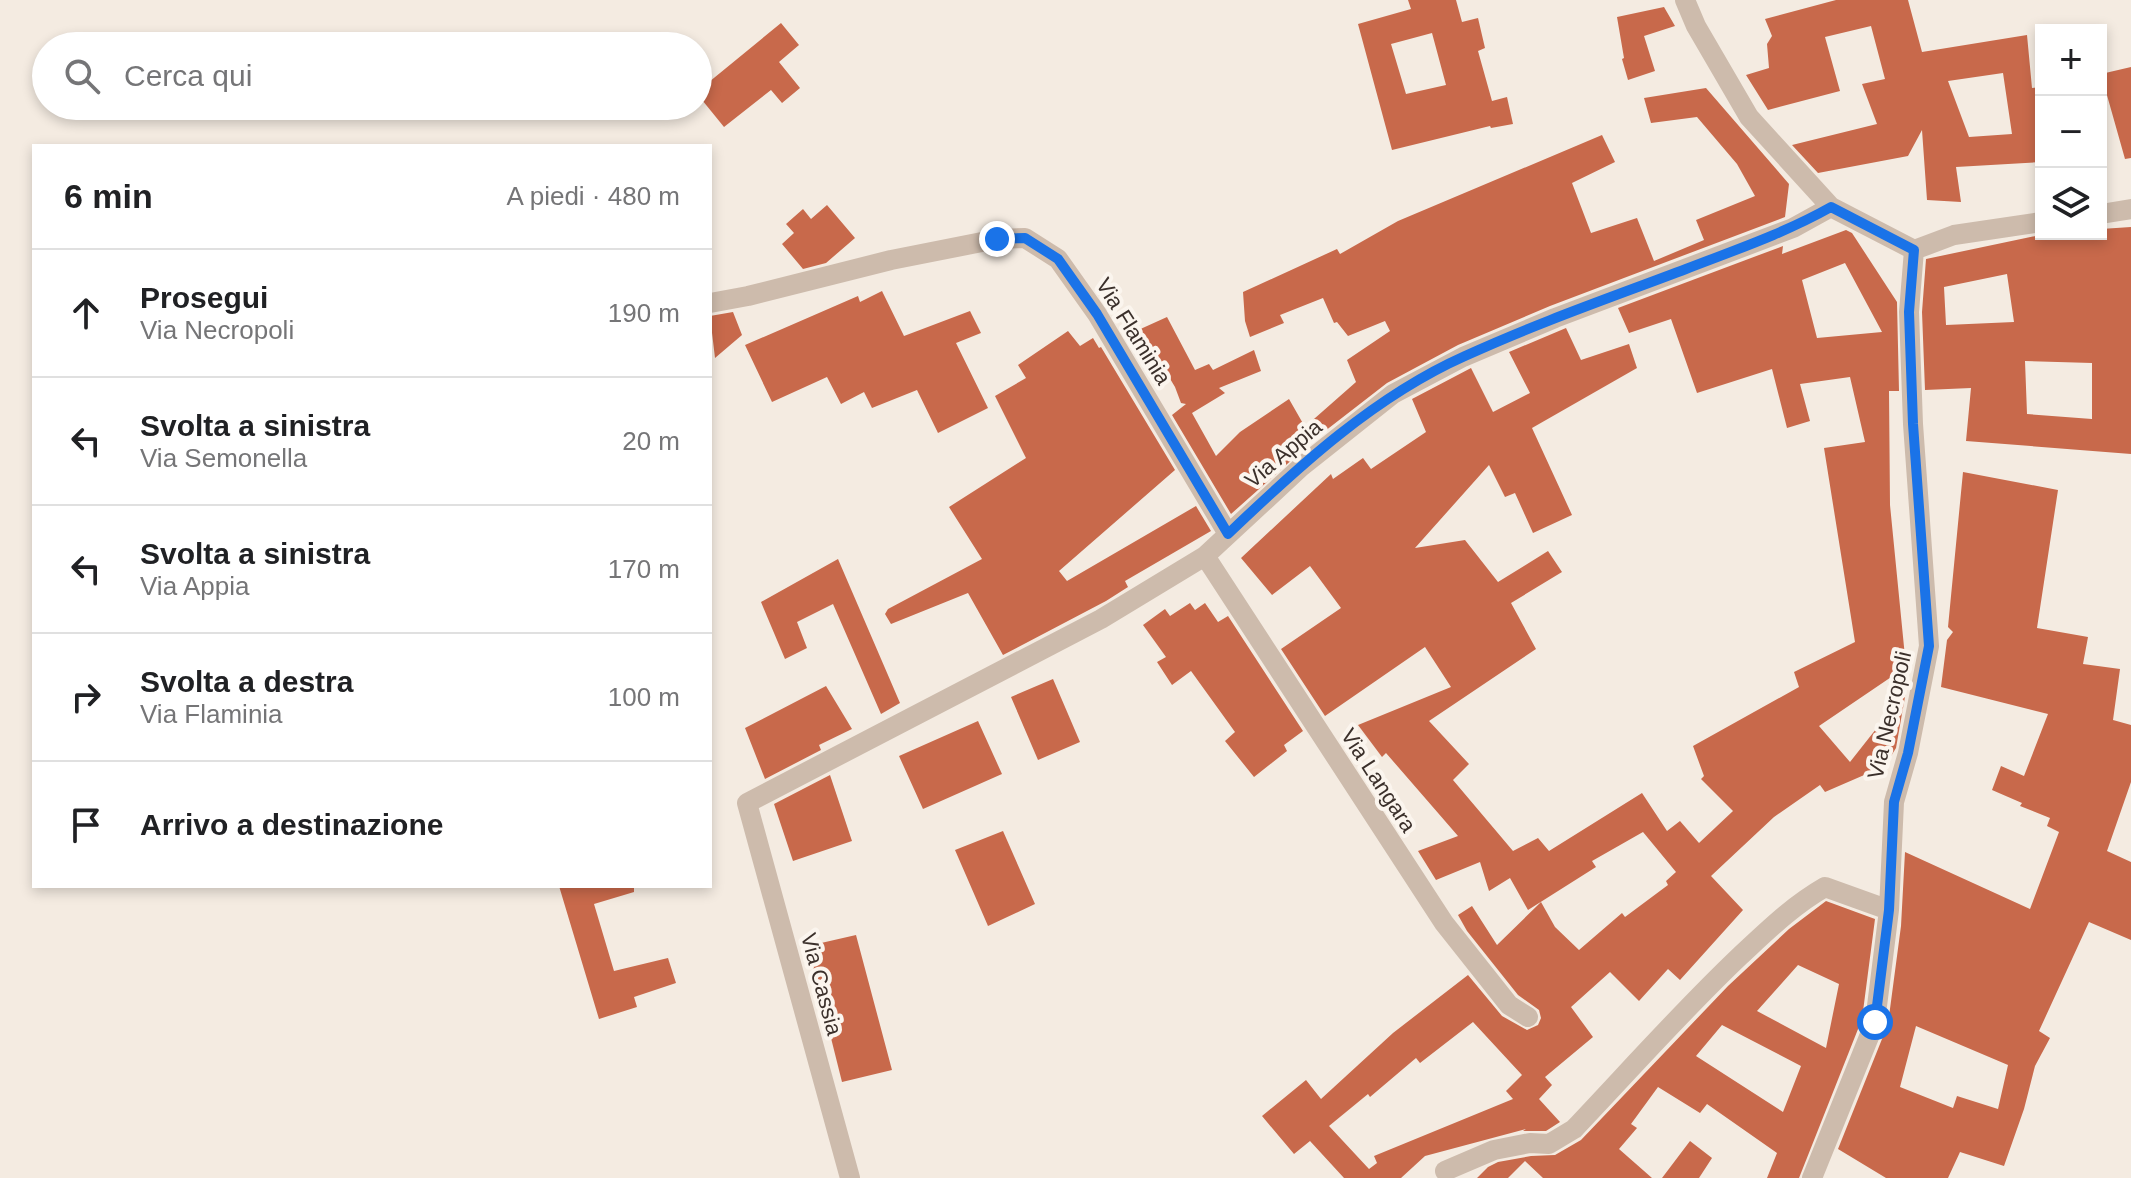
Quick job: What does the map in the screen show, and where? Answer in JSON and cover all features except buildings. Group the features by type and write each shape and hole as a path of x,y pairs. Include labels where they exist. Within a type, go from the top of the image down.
{"street":[{"path":"1685,0 1696,26 1749,117 1831,207 1914,250 1954,235 2035,223"},
{"name":"Via Appia","path":"747,803 1101,619 1205,556 1301,467 1393,394 1463,357 1555,318 1793,228 1831,207"},
{"path":"2107,213 2131,209"},
{"name":"Via Flaminia","path":"712,303 891,260 997,239 1025,238 1058,259 1097,314 1228,534"},
{"name":"Via Necropoli","path":"1812,1178 1875,1022 1889,910 1894,802 1908,753 1929,646 1912,410 1909,312 1914,250"},
{"name":"Via Langara","path":"1205,556 1444,923 1509,1005 1528,1017"},
{"name":"Via Cassia","path":"747,803 850,1178"},
{"path":"1445,1171 1494,1150 1530,1143 1549,1144 1574,1129 1705,988 1792,908 1825,887 1889,910"}],"route":[{"path":"997,239 1025,238 1058,259 1137,378 1228,534 1301,467 1393,394 1463,357 1555,318 1793,228 1831,207 1914,250 1909,312 1913,424 1929,646 1908,753 1894,802 1889,910 1875,1022"}]}
